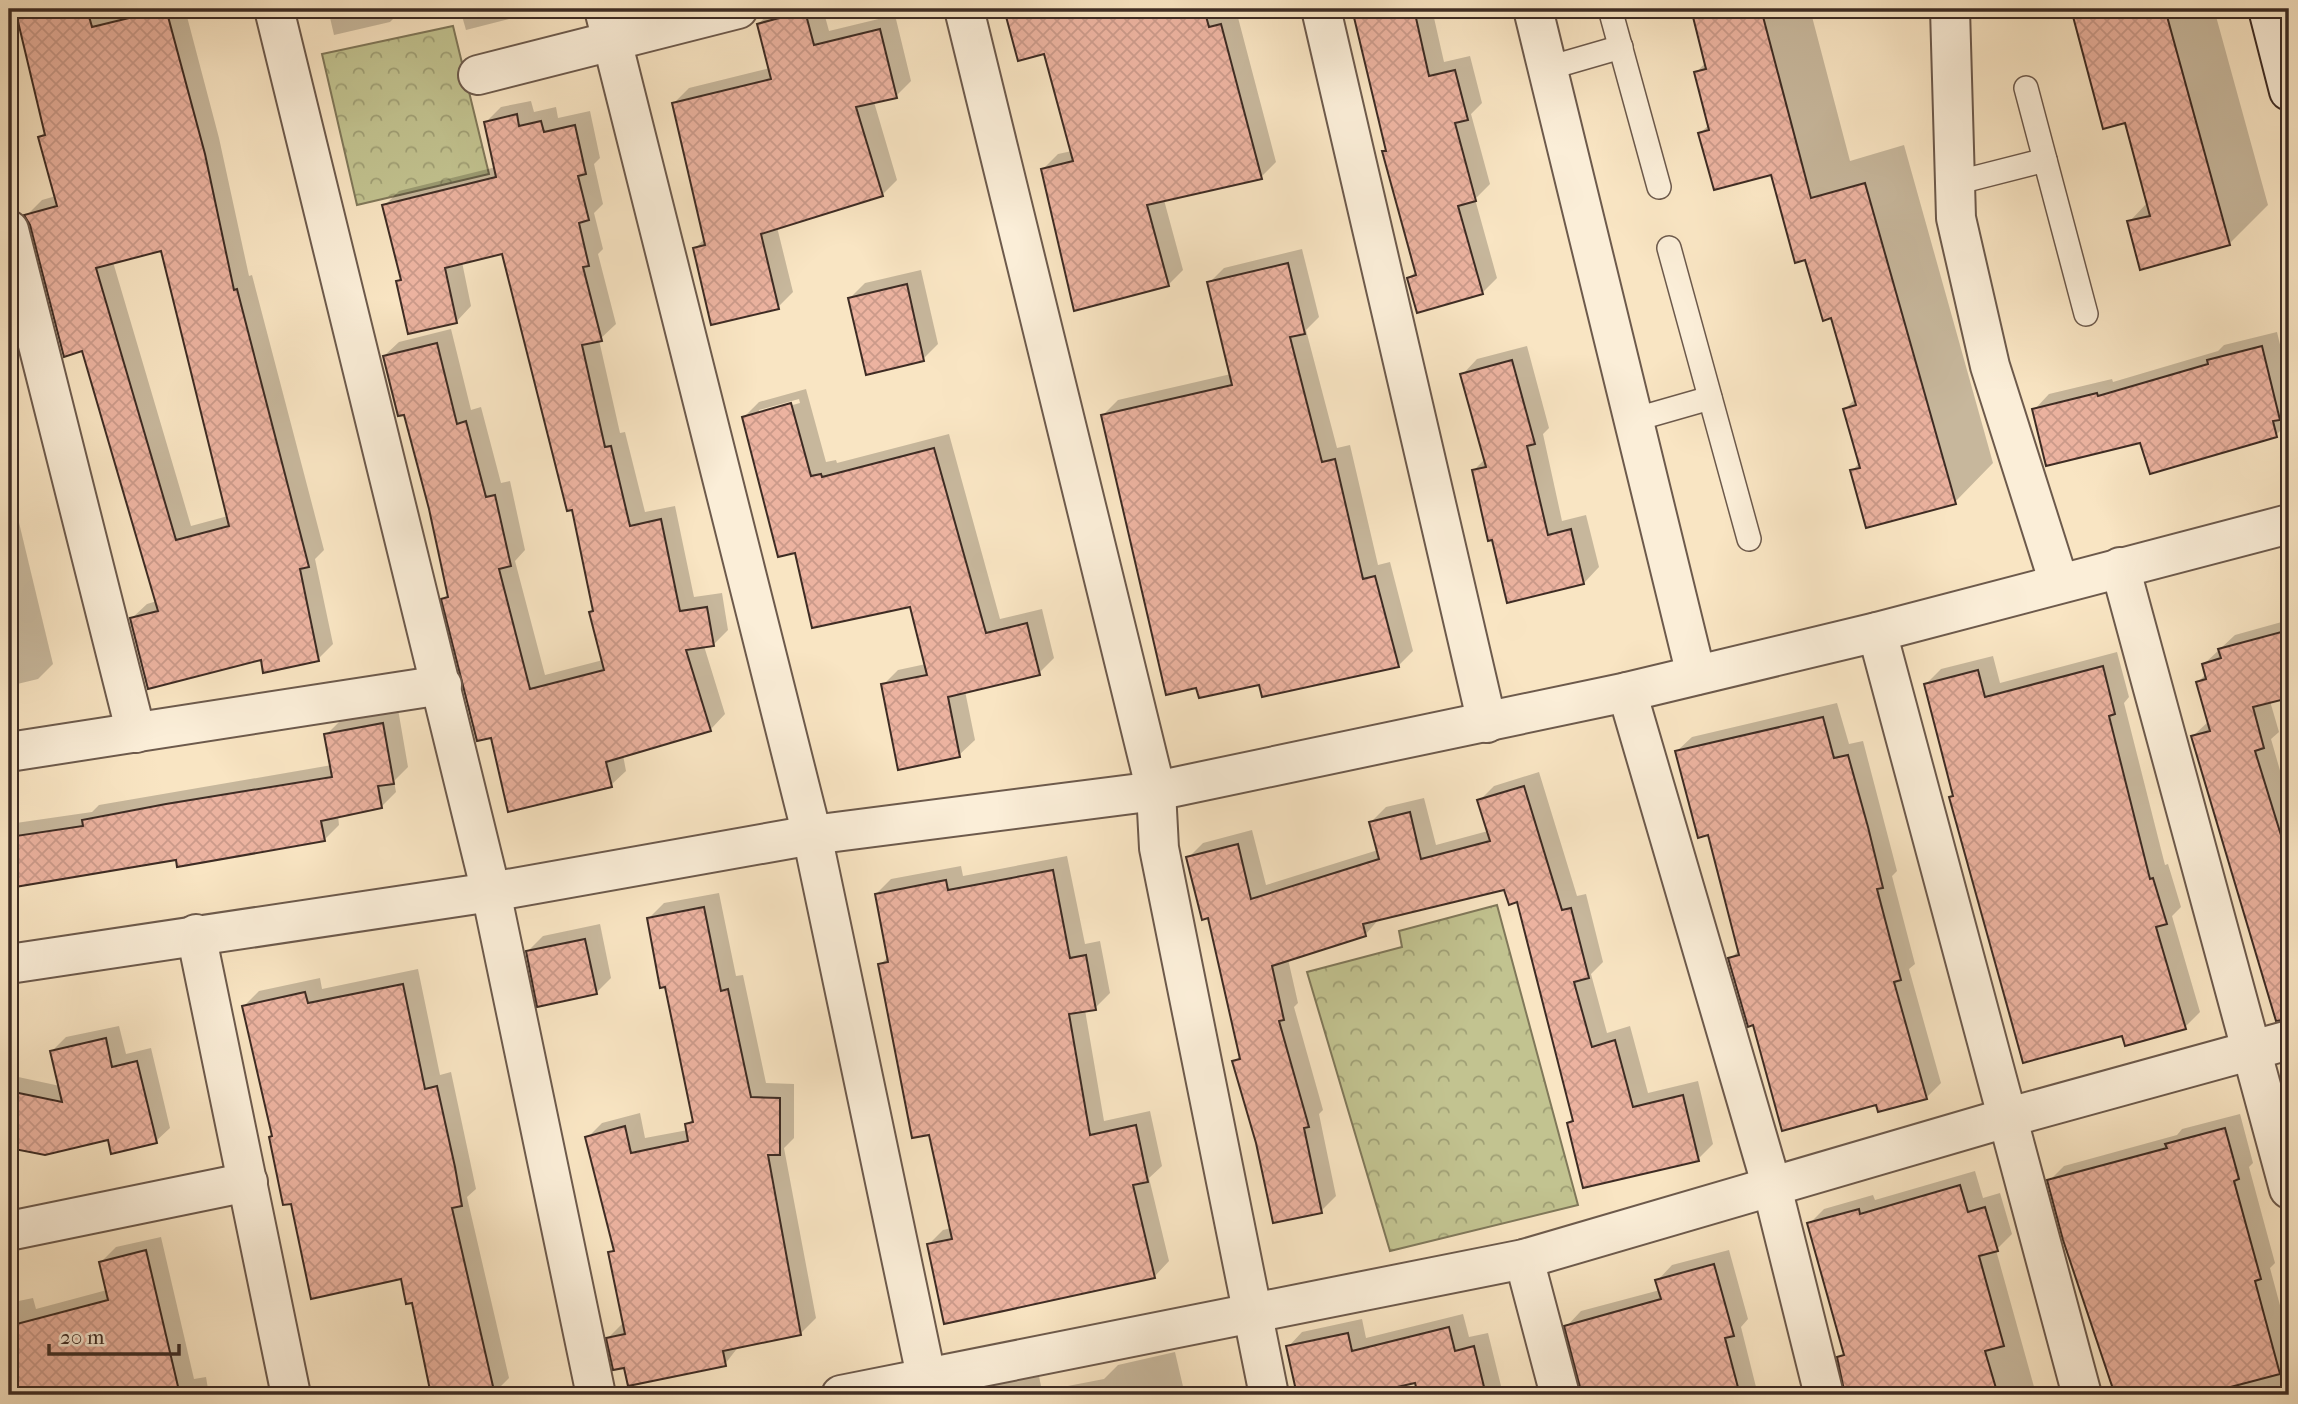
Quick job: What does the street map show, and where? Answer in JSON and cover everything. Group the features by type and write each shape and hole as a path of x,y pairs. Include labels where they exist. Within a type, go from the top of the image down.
{"street":[{"path":"274,9 492,892 596,1395"},
{"path":"478,75 608,24 738,9"},
{"path":"964,9 1156,791 1159,848 1269,1395"},
{"path":"1321,9 1488,723"},
{"path":"1533,9 1545,69 1696,675"},
{"path":"1950,9 1956,218 1990,366 2059,583"},
{"path":"2268,9 2289,91"},
{"path":"608,24 812,835 928,1386"},
{"path":"9,230 136,733"},
{"path":"9,964 492,892 812,835 1156,791 1628,692 1877,632 2289,524"},
{"path":"2120,567 2289,1189"},
{"path":"1877,632 2082,1395"},
{"path":"9,752 442,685"},
{"path":"1628,692 1772,1187 1824,1395"},
{"path":"197,934 291,1395"},
{"path":"841,1395 928,1386 1251,1313 1524,1259 2006,1118 2289,1040"},
{"path":"9,1231 248,1182"},
{"path":"1524,1259 1560,1395"}],"lane":[{"path":"1610,9 1659,187"},
{"path":"1545,69 1621,47"},
{"path":"2025,88 2086,314"},
{"path":"1955,183 2045,160"},
{"path":"1669,248 1749,539"},
{"path":"1633,420 1710,398"}],"green space":[{"path":"453,26 489,174 357,205 322,54"},
{"path":"1497,905 1578,1205 1390,1251 1307,972 1402,947 1399,931"}],"building":[{"path":"15,9 87,9 92,27 166,9 205,154 234,290 237,289 309,567 300,569 319,661 263,673 261,660 148,689 130,618 158,611 82,351 64,357 30,225 24,215 57,206 38,137 45,135","holes":["161,251 229,526 176,540 96,268"]},
{"path":"1004,9 1204,9 1209,27 1221,24 1262,179 1147,205 1169,286 1074,311 1041,169 1073,161 1044,54 1018,61"},
{"path":"1352,9 1414,9 1429,76 1455,70 1468,120 1455,123 1476,201 1458,206 1483,294 1417,313 1407,278 1416,275 1382,151 1386,151"},
{"path":"1691,9 1761,9 1811,198 1865,183 1956,504 1866,528 1850,470 1860,468 1843,409 1856,405 1831,318 1823,321 1805,260 1795,263 1771,175 1714,190 1698,133 1709,130 1694,72 1706,69"},
{"path":"2071,9 2165,9 2230,245 2140,270 2127,221 2150,216 2125,123 2103,129"},
{"path":"805,11 814,45 880,29 897,98 856,107 883,196 761,234 779,309 711,325 693,248 705,245 672,103 771,79 757,24"},
{"path":"517,114 519,126 541,121 544,132 575,125 586,174 578,176 589,220 579,223 589,266 583,267 602,341 582,345 605,447 611,446 630,526 661,519 680,611 707,607 714,646 686,650 711,731 606,762 612,787 508,812 491,738 477,741 441,599 448,597 429,509 404,415 398,416 383,356 437,343 457,424 466,421 486,497 495,495 511,566 499,569 530,689 604,670 589,612 593,611 572,510 567,511 502,254 445,268 457,323 408,334 396,281 401,280 382,205 496,177 484,122"},
{"path":"1288,263 1305,334 1290,337 1322,462 1335,459 1363,579 1375,576 1399,667 1262,697 1259,685 1199,698 1196,688 1166,695 1101,415 1232,385 1207,282"},
{"path":"907,284 924,361 866,375 848,298"},
{"path":"2262,346 2280,420 2273,421 2277,437 2150,474 2140,443 2046,466 2032,409 2097,393 2098,396 2208,364 2207,360"},
{"path":"1512,360 1535,444 1527,446 1548,535 1571,529 1584,584 1507,603 1492,540 1488,541 1472,470 1486,467 1460,374"},
{"path":"791,403 811,476 821,474 822,477 934,448 986,633 1027,623 1040,675 948,697 960,757 898,770 881,684 927,675 910,607 812,628 795,553 778,557 742,417"},
{"path":"2289,630 2289,698 2253,707 2264,748 2255,751 2289,861 2289,1019 2276,1021 2191,736 2210,731 2196,682 2206,679 2202,664 2221,658 2218,649"},
{"path":"2103,666 2115,714 2109,716 2150,879 2153,878 2167,924 2156,927 2186,1029 2125,1046 2122,1036 2023,1063 1949,797 1953,796 1924,684 1978,670 1985,697"},
{"path":"1823,717 1834,758 1848,755 1868,827 1883,888 1877,889 1901,980 1894,982 1927,1099 1878,1112 1876,1105 1782,1131 1753,1025 1748,1027 1728,958 1739,955 1708,835 1698,838 1675,751"},
{"path":"383,723 394,784 378,786 382,808 321,821 325,841 177,867 176,860 9,888 9,837 83,826 82,820 166,804 332,777 324,734"},
{"path":"1524,786 1562,910 1571,908 1589,978 1574,982 1592,1047 1615,1040 1633,1107 1683,1095 1699,1161 1583,1188 1567,1123 1573,1121 1517,902 1509,905 1504,890 1363,924 1366,936 1272,966 1284,1020 1279,1021 1309,1127 1304,1128 1322,1213 1273,1223 1256,1143 1232,1061 1240,1059 1208,918 1202,920 1186,857 1238,844 1251,899 1379,859 1369,822 1410,812 1421,859 1490,841 1477,800"},
{"path":"1053,870 1070,958 1086,955 1096,1010 1069,1014 1090,1135 1136,1125 1148,1182 1133,1185 1155,1278 944,1324 927,1244 952,1239 929,1135 912,1138 878,964 888,962 875,894 946,880 948,890"},
{"path":"704,907 721,991 728,989 751,1097 780,1098 780,1155 768,1155 801,1335 723,1351 726,1366 628,1386 624,1368 613,1370 606,1338 625,1334 608,1252 614,1251 585,1137 625,1126 631,1153 688,1141 685,1124 693,1122 665,987 660,988 647,918"},
{"path":"585,939 597,994 537,1007 526,951"},
{"path":"403,984 425,1089 437,1086 462,1206 452,1208 495,1395 431,1395 412,1303 406,1304 401,1279 311,1299 291,1204 283,1205 269,1137 272,1136 242,1006 305,992 308,1003"},
{"path":"106,1038 112,1067 137,1061 157,1143 111,1154 108,1140 45,1155 9,1148 9,1091 62,1102 50,1051"},
{"path":"2225,1128 2239,1179 2234,1181 2261,1279 2255,1281 2280,1374 2200,1395 2115,1395 2063,1240 2047,1180 2167,1148 2165,1144"},
{"path":"1960,1185 1968,1212 1985,1207 1998,1251 1979,1256 2004,1346 1985,1351 1998,1395 1845,1395 1837,1357 1844,1355 1807,1223 1859,1209 1860,1214"},
{"path":"146,1250 180,1395 9,1395 9,1326 108,1300 99,1262"},
{"path":"1714,1264 1734,1336 1725,1338 1740,1395 1582,1395 1564,1326 1661,1299 1655,1280"},
{"path":"1449,1327 1455,1351 1474,1346 1486,1395 1418,1395 1415,1383 1362,1395 1297,1395 1286,1346 1348,1333 1352,1351"}]}
